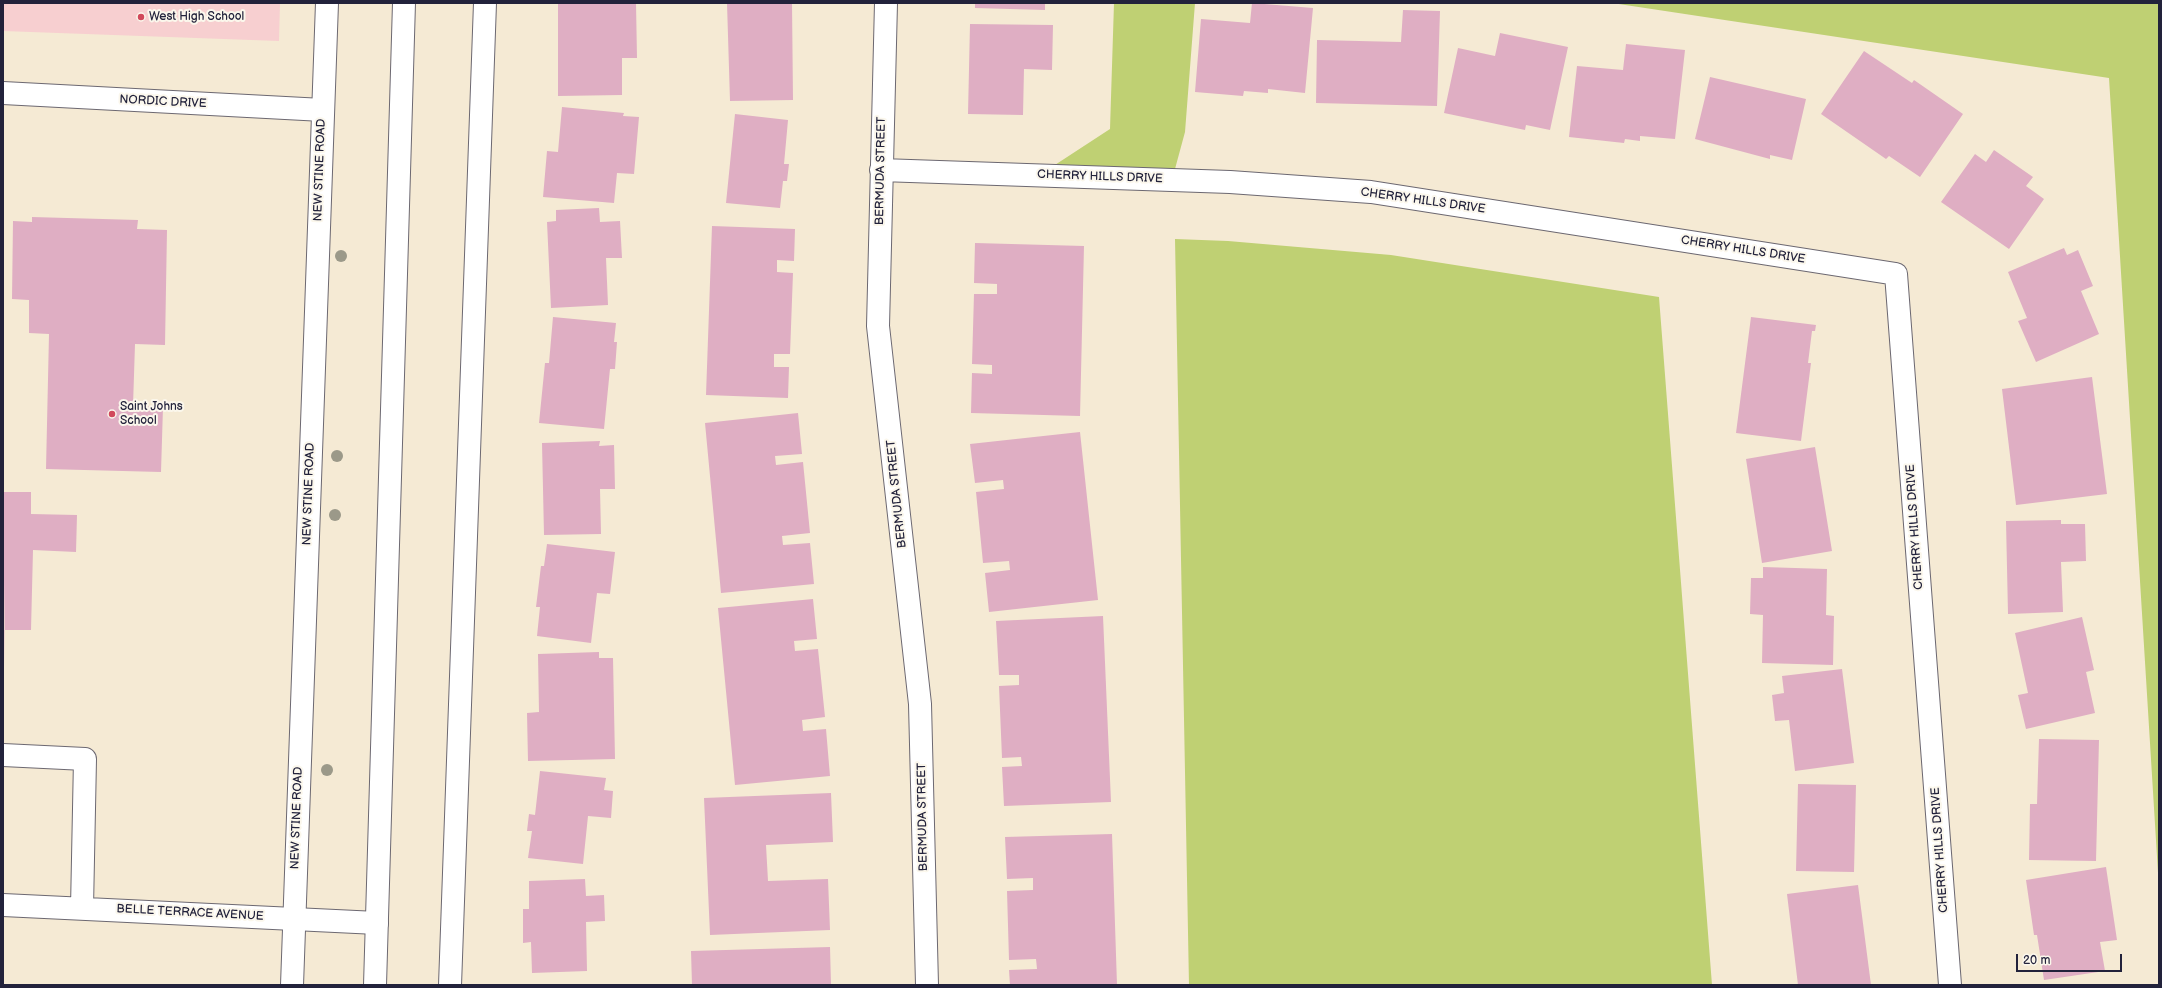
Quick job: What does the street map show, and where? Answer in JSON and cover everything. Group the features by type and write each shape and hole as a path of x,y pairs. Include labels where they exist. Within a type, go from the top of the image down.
{"street":[{"name":"NEW STINE ROAD","path":"292,985 293,919 327,3"},
{"path":"375,985 404,3"},
{"path":"450,985 485,3"},
{"name":"BERMUDA STREET","path":"886,3 878,326 920,704 927,985"},
{"name":"NORDIC DRIVE","path":"3,93 323,110"},
{"name":"CHERRY HILLS DRIVE","path":"881,170 1230,182 1371,192 1896,274 1950,985"},
{"path":"3,755 85,759 82,908"},
{"name":"BELLE TERRACE AVENUE","path":"3,905 376,923"}],"shaded area":[{"name":"West High School","path":"3,3 280,3 279,41 3,31"}],"green space":[{"path":"1114,3 1195,3 1185,132 1172,180 1038,176 1110,129"},
{"path":"1612,3 2159,3 2159,889 2109,78"},
{"path":"1175,239 1228,241 1391,255 1659,297 1712,985 1189,985"}],"building":[{"path":"558,3 636,3 637,58 622,58 622,95 558,96"},
{"path":"727,3 792,3 793,100 730,101"},
{"path":"975,3 1045,3 1045,10 975,8"},
{"path":"1252,3 1313,8 1305,93 1268,89 1268,93 1244,91 1243,96 1195,92 1201,19 1250,23"},
{"path":"1403,10 1440,11 1437,106 1316,103 1317,40 1401,42"},
{"path":"970,24 1053,25 1052,70 1024,69 1023,115 968,114"},
{"path":"1500,33 1568,47 1550,130 1526,125 1525,130 1444,113 1458,48 1495,56"},
{"path":"1626,44 1685,50 1675,139 1640,136 1640,141 1625,139 1624,143 1569,137 1577,66 1623,70"},
{"path":"1864,51 1912,83 1914,80 1963,114 1920,177 1889,156 1886,159 1821,114"},
{"path":"1710,77 1806,99 1792,160 1770,155 1770,159 1695,139"},
{"path":"562,107 624,113 623,116 639,117 634,174 617,173 614,203 543,197 547,151 558,152"},
{"path":"735,114 788,120 784,164 789,164 787,181 783,181 780,208 726,203"},
{"path":"1994,150 2033,177 2026,186 2044,199 2009,249 1941,202 1975,154 1986,162"},
{"path":"599,208 600,222 620,221 622,258 606,258 608,305 551,308 547,222 556,221 556,210"},
{"path":"32,217 138,220 137,229 167,230 165,345 135,344 133,406 163,407 161,472 46,469 49,334 29,333 29,300 12,299 13,221 32,222"},
{"path":"712,226 795,229 794,261 777,260 777,272 793,273 790,354 774,354 774,367 789,367 788,398 706,395"},
{"path":"975,243 1084,246 1080,416 971,413 972,373 992,374 992,365 972,364 974,294 997,294 997,284 974,283"},
{"path":"2064,248 2067,255 2078,250 2093,286 2081,291 2099,334 2036,362 2018,321 2027,318 2008,272"},
{"path":"553,317 616,323 614,342 617,342 615,369 610,369 604,429 539,423 545,363 549,363"},
{"path":"1751,317 1816,325 1815,331 1812,331 1808,363 1811,363 1801,441 1736,433"},
{"path":"2092,377 2107,494 2016,505 2002,389"},
{"path":"798,413 802,454 775,456 776,465 803,462 810,533 782,536 783,545 810,543 814,584 721,593 705,423"},
{"path":"1080,432 1098,600 989,612 985,573 1010,570 1009,561 983,563 976,492 1004,489 1003,480 975,483 970,444"},
{"path":"600,441 599,446 614,445 615,489 600,489 601,534 544,535 542,443"},
{"path":"1815,447 1832,551 1762,563 1746,459"},
{"path":"3,492 31,492 31,514 77,515 76,552 33,550 31,630 5,630 5,668"},
{"path":"2061,520 2061,524 2085,524 2086,561 2061,562 2063,612 2008,614 2006,521"},
{"path":"547,544 615,552 610,594 597,593 591,643 537,636 540,607 536,607 541,566 544,566"},
{"path":"1763,567 1827,569 1826,615 1834,616 1833,665 1762,663 1763,615 1750,614 1751,578 1763,578"},
{"path":"813,599 817,639 794,641 795,651 818,649 825,717 802,720 803,731 826,729 830,776 735,785 718,608"},
{"path":"1103,616 1111,802 1004,806 1002,767 1022,766 1021,757 1002,758 999,686 1019,685 1019,675 999,675 996,621"},
{"path":"2082,617 2094,670 2086,672 2095,713 2026,729 2018,695 2028,693 2015,633"},
{"path":"599,652 599,658 613,658 615,759 528,761 527,713 539,712 538,654"},
{"path":"1842,669 1854,763 1795,771 1789,720 1775,721 1772,695 1784,693 1782,676"},
{"path":"2039,739 2099,740 2096,861 2029,860 2030,804 2037,804"},
{"path":"540,771 606,778 604,790 613,791 611,818 588,816 583,864 528,858 532,831 527,831 529,814 535,815"},
{"path":"1798,784 1856,785 1854,872 1796,871"},
{"path":"831,793 833,842 766,845 768,881 828,879 830,930 710,935 704,798"},
{"path":"1112,834 1117,985 1010,985 1009,970 1037,969 1036,959 1009,960 1007,891 1033,890 1033,878 1007,879 1005,837"},
{"path":"2106,867 2117,940 2100,942 2105,971 2044,980 2037,935 2034,935 2026,880"},
{"path":"585,879 586,896 604,895 605,921 586,922 587,971 532,973 531,942 523,943 523,909 529,909 529,881"},
{"path":"1858,885 1871,985 1798,985 1787,894"},
{"path":"830,947 831,985 692,985 691,951"}],"place":[{"name":"West High School","path":"141,17"},
{"name":"Saint Johns School","path":"112,414"}]}
